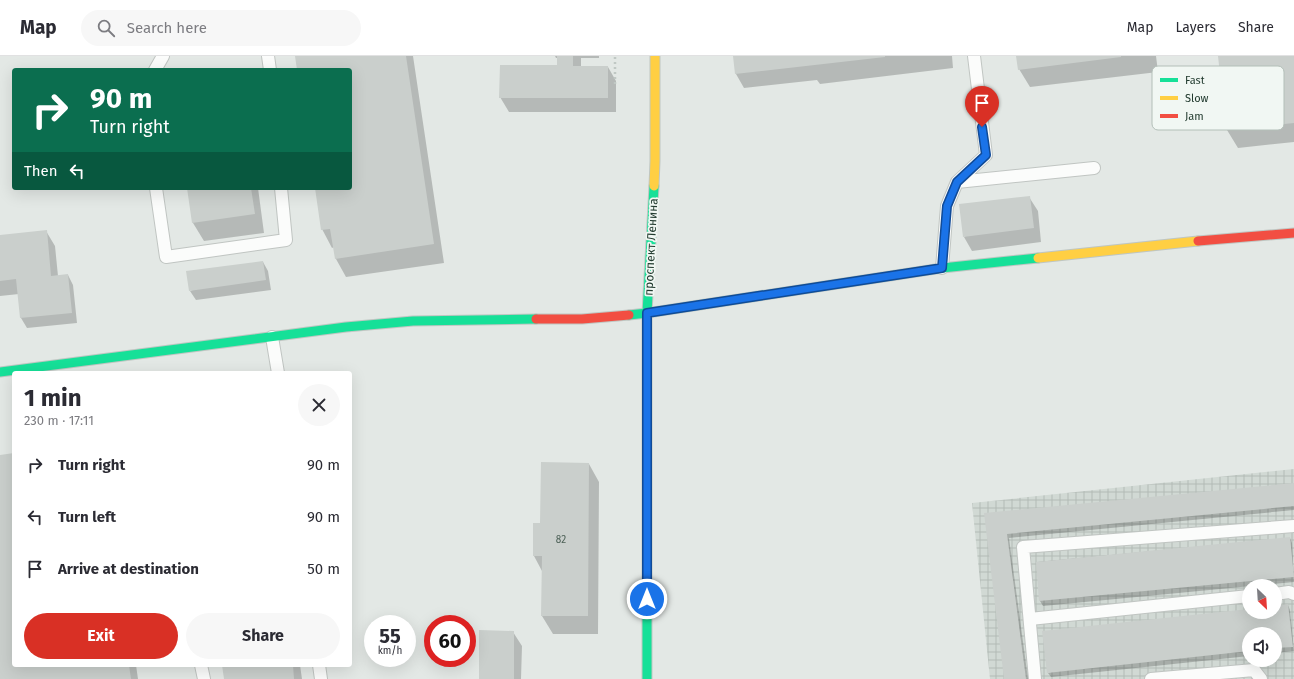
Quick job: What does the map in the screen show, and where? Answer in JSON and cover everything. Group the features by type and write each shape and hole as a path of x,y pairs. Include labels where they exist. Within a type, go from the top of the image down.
{"street":[{"name":"проспект Ленина","path":"647,679 647,313 655,161 655,56"},
{"path":"0,372 272,337 413,321 582,319 647,313 942,268 1215,239 1294,233"}],"lane":[{"path":"156,68 163,56"},
{"path":"268,56 270,68"},
{"path":"942,268 947,206 957,182 986,155 974,56"},
{"path":"957,182 1094,168"},
{"path":"156,190 166,258 286,240 281,190"},
{"path":"272,337 278,371"},
{"path":"1035,679 1023,547 1294,526"},
{"path":"1282,593 1289,592 1294,594"},
{"path":"1030,619 1242,597"},
{"path":"201,667 204,679"},
{"path":"319,667 321,679"},
{"path":"1151,679 1254,670 1262,679"}],"path":[{"path":"615,56 615,84"}],"shaded area":[{"path":"1294,469 1294,679 990,679 972,503"}],"building":[{"path":"295,56 406,56 434,244 335,259 330,229 321,230 315,190 352,190 352,68 297,68"},
{"path":"557,56 573,56 573,66 608,66 608,98 499,98 500,65 557,65"},
{"path":"733,56 885,56 885,57 735,74"},
{"path":"1016,56 1121,56 1121,57 1018,70"},
{"path":"1218,56 1294,56 1294,123 1284,124 1284,66 1219,66"},
{"path":"187,190 251,190 255,214 192,223"},
{"path":"1030,196 1034,228 963,237 959,204"},
{"path":"47,230 51,276 68,274 72,313 20,318 16,279 0,281 0,235"},
{"path":"263,261 266,280 189,291 186,271"},
{"path":"12,453 12,667 129,667 131,679 0,679 0,455"},
{"path":"541,462 589,463 588,616 541,616 542,556 533,556 533,523 540,523"},
{"path":"1294,483 1294,506 1007,534 1026,679 1004,679 984,513"},
{"path":"1290,537 1294,577 1242,579 1242,582 1039,601 1036,562"},
{"path":"1288,604 1293,647 1282,648 1282,627 1242,627 1242,652 1047,673 1042,631 1242,610 1242,619 1282,619 1282,605"},
{"path":"479,630 514,631 514,679 479,679"},
{"path":"222,667 293,667 294,679 224,679"}],"traffic: fast":[{"path":"647,679 647,313 654,186"},
{"path":"629,315 942,268 1038,258"},
{"path":"0,372 346,327 413,321 536,319"}],"traffic: slow":[{"path":"654,186 655,56"},
{"path":"1038,258 1198,241"}],"traffic: jam":[{"path":"1198,241 1294,233"},
{"path":"536,319 582,319 629,315"}],"route":[{"path":"647,599 647,313 942,268 947,206 957,182 986,155 982,127"}]}
